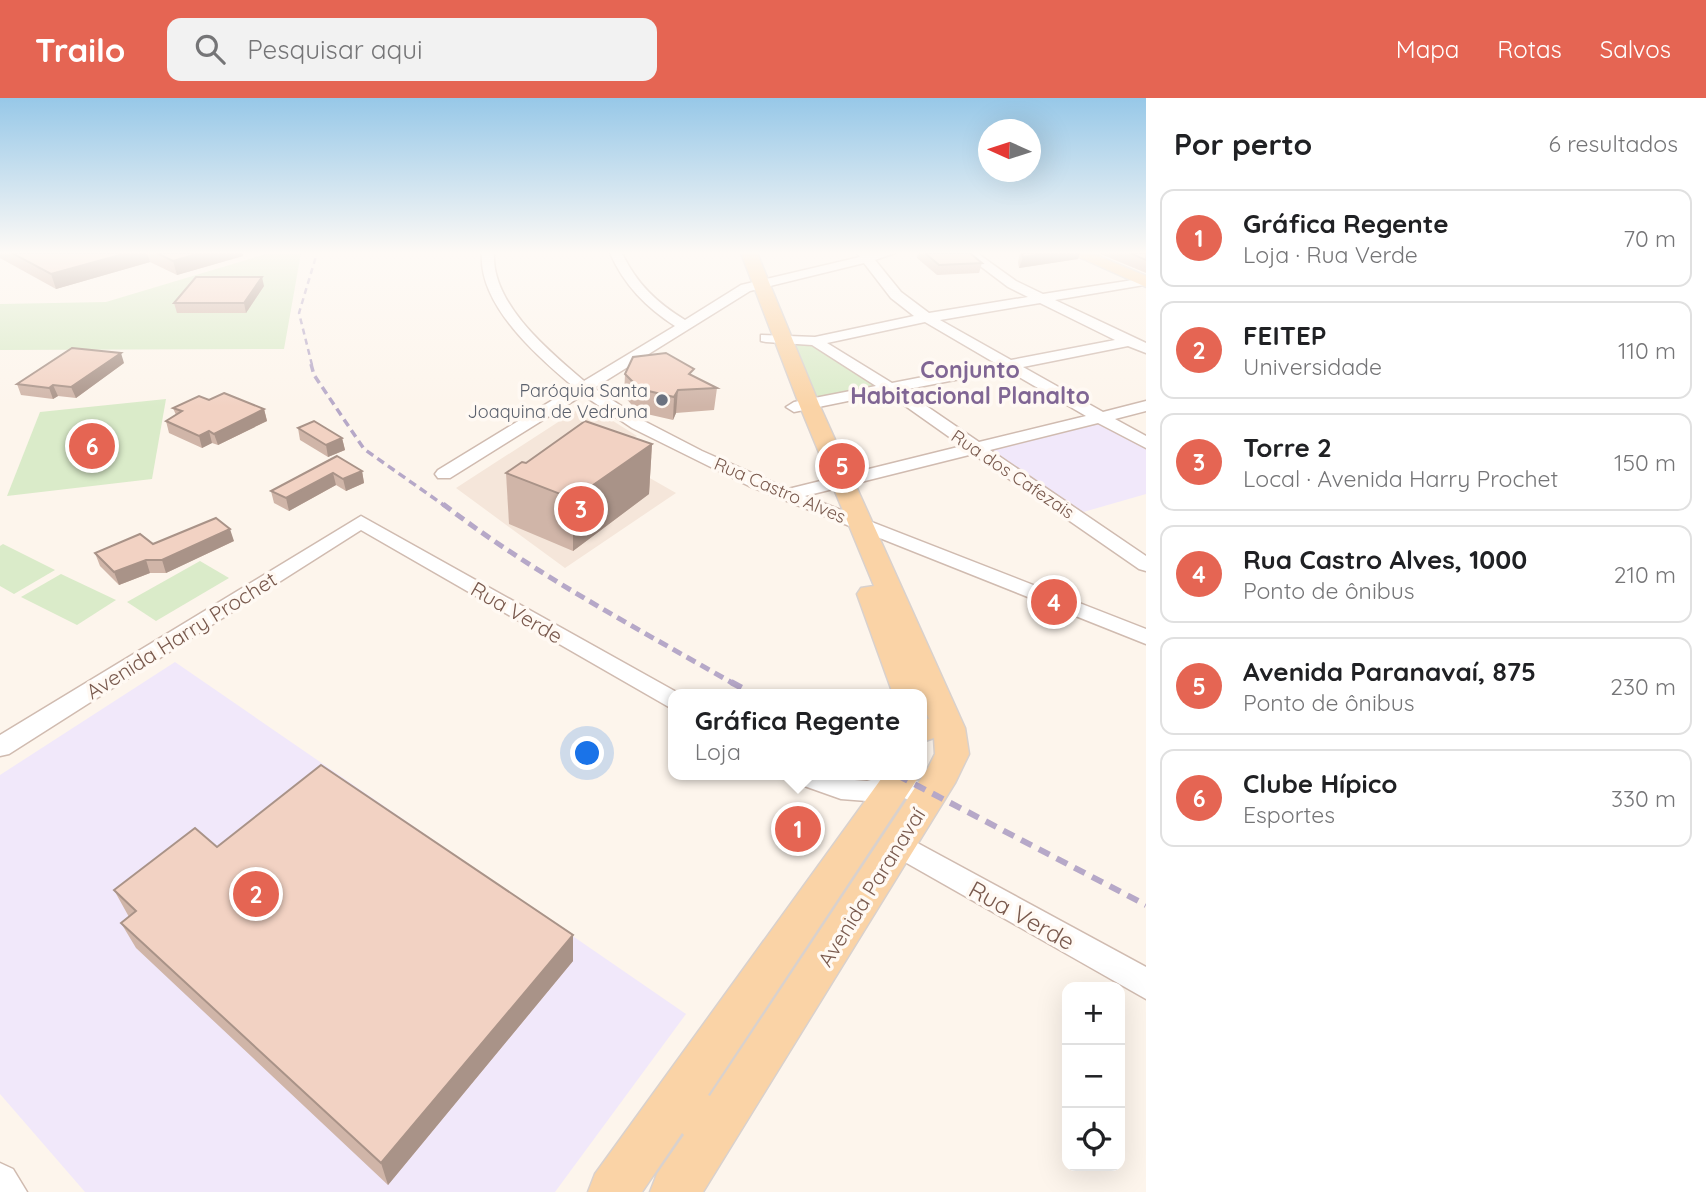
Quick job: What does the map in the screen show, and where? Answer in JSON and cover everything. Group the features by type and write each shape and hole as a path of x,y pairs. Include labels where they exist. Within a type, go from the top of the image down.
{"main road":[{"name":"Avenida Paranavaí","path":"760,304 852,521 953,742 948,764 927,775"},
{"name":"Avenida Paranavaí","path":"852,521 907,689"},
{"name":"Avenida Paranavaí","path":"675,1192 899,845 909,785"},
{"name":"Avenida Paranavaí","path":"613,1192 677,1100 909,785"},
{"path":"677,1100 716,1131"}],"street":[{"name":"Rua Castro Alves","path":"504,304 511,316 542,352 586,389 679,446 786,495 1146,637"},
{"path":"654,304 685,326"},
{"path":"444,474 722,304"},
{"path":"908,304 926,318 1146,443"},
{"path":"815,341 1006,304"},
{"path":"1054,304 1146,349"},
{"name":"Rua dos Cafezais","path":"774,338 815,341 889,388 1146,565"},
{"path":"802,405 1130,341"},
{"path":"786,495 1146,406"},
{"name":"Rua Verde","path":"361,522 668,699"},
{"name":"Avenida Harry Prochet","path":"0,747 361,522"},
{"path":"816,780 841,789 867,791 909,785"},
{"name":"Rua Verde","path":"899,845 1146,984"},
{"path":"0,1182 8,1192"}],"shaded area":[{"path":"586,404 637,436 606,453 676,493 565,568 456,488"},
{"path":"1101,417 1146,443 1146,494 1073,515 974,448"},
{"path":"175,662 686,1014 555,1192 85,1192 0,1094 0,775"}],"green space":[{"path":"0,304 292,304 284,349 0,350"},
{"path":"790,342 809,343 876,387 812,400"},
{"path":"166,399 152,479 7,496 40,412"},
{"path":"3,544 55,570 14,594 0,586 0,546"},
{"path":"200,561 229,578 156,621 127,602"},
{"path":"61,574 116,600 77,625 21,597"}],"building":[{"path":"72,348 121,353 71,387 53,385 49,388 17,384"},
{"path":"666,353 694,369 689,374 717,388 678,390 674,397 640,389 625,374 633,357"},
{"path":"224,393 264,409 214,434 209,431 199,436 166,421 182,411 173,408 199,396 209,400"},
{"path":"314,421 342,438 326,445 298,428"},
{"path":"585,421 652,444 573,499 506,473 522,462 526,463"},
{"path":"337,456 362,471 343,479 333,473 286,498 271,491"},
{"path":"216,518 230,529 162,560 146,560 114,572 95,553 140,534 153,544"},
{"path":"321,765 573,935 381,1163 121,923 136,911 114,890 195,828 217,847"}],"railway":[{"path":"302,304 299,313 312,365"},
{"path":"311,364 314,375 364,449 445,506"},
{"path":"443,504 549,577 734,684"},
{"path":"731,682 744,689"},
{"path":"907,780 1146,905"}],"place":[{"name":"Paróquia Santa Joaquina de Vedruna","path":"662,400"},
{"name":"Clube Hípico","path":"92,446"},
{"name":"Avenida Paranavaí, 875","path":"842,466"},
{"name":"Torre 2","path":"581,509"},
{"name":"Rua Castro Alves, 1000","path":"1054,602"},
{"name":"Gráfica Regente","path":"798,829"},
{"name":"FEITEP","path":"256,894"}],"district":[{"name":"Conjunto Habitacional Planalto","path":"970,382"}]}
